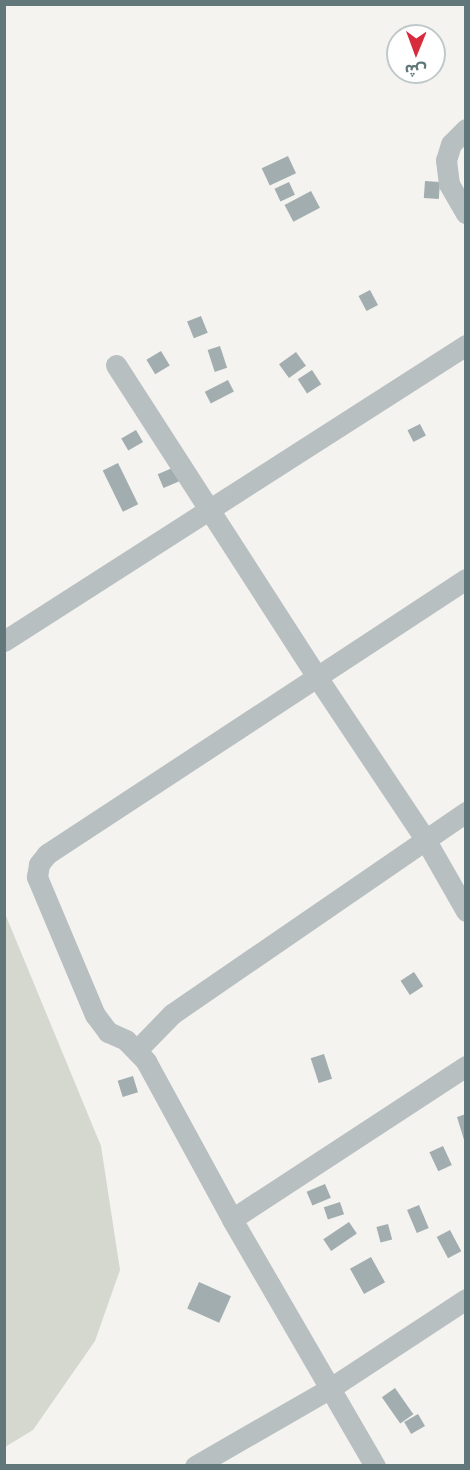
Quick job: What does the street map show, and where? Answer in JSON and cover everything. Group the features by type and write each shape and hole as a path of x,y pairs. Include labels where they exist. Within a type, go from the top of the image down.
{"street":[{"path":"465,129 451,144 446,160 449,184 465,214"},
{"path":"4,641 210,511 465,345"},
{"path":"116,365 317,677 425,839 465,911"},
{"path":"375,1466 232,1219 146,1061 126,1040 108,1032 94,1015 73,958 37,877 39,864 46,854 465,579"},
{"path":"137,1050 172,1014 465,812"},
{"path":"232,1219 465,1066"},
{"path":"195,1466 329,1389 465,1299"}],"shaded area":[{"path":"4,911 101,1146 120,1270 95,1341 33,1430 5,1447"}],"building":[{"path":"288,156 296,173 270,185 262,168"},
{"path":"425,181 440,182 439,199 424,198"},
{"path":"289,182 295,195 280,201 274,189"},
{"path":"311,191 320,208 293,222 285,205"},
{"path":"370,290 378,305 367,311 359,296"},
{"path":"201,316 208,333 194,338 187,322"},
{"path":"220,346 227,368 215,372 208,350"},
{"path":"161,351 170,366 155,374 146,360"},
{"path":"296,352 306,366 289,378 279,364"},
{"path":"312,370 321,384 307,394 298,379"},
{"path":"228,380 234,392 211,403 205,392"},
{"path":"420,424 426,436 413,442 408,430"},
{"path":"136,430 143,442 128,451 121,438"},
{"path":"118,463 138,504 123,512 103,470"},
{"path":"177,466 183,480 164,488 158,474"},
{"path":"414,972 423,986 410,995 401,981"},
{"path":"324,1054 332,1079 319,1083 311,1058"},
{"path":"133,1076 138,1092 123,1097 118,1081"},
{"path":"466,1114 466,1143 465,1143 457,1117"},
{"path":"443,1146 452,1165 438,1171 429,1152"},
{"path":"325,1184 331,1198 312,1206 307,1192"},
{"path":"340,1202 344,1214 328,1220 324,1207"},
{"path":"419,1205 429,1228 417,1233 407,1210"},
{"path":"349,1222 357,1234 331,1251 323,1239"},
{"path":"388,1224 392,1239 381,1243 376,1227"},
{"path":"450,1230 461,1251 448,1258 437,1237"},
{"path":"371,1257 385,1282 364,1294 350,1269"},
{"path":"199,1282 231,1296 219,1323 187,1308"},
{"path":"395,1388 413,1414 400,1423 382,1397"},
{"path":"418,1414 425,1426 411,1434 404,1422"}]}
